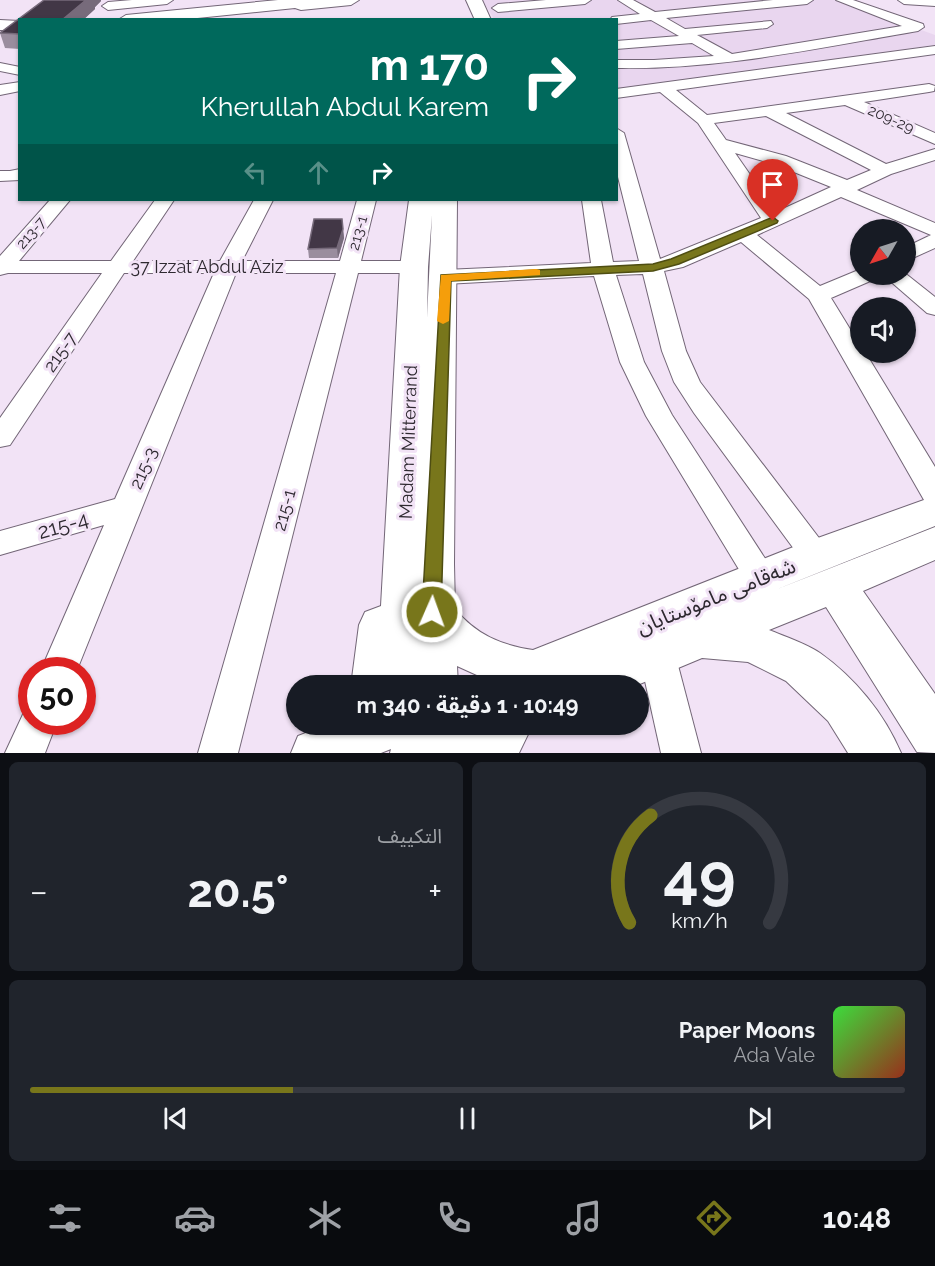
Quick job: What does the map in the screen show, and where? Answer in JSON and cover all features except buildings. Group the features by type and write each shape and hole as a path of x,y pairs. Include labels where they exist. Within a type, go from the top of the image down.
{"main road":[{"path":"147,18 324,0"},
{"path":"173,18 230,10 351,0"},
{"path":"459,0 465,18"},
{"path":"474,0 482,18"},
{"path":"0,23 18,23"},
{"name":"Madam Mitterrand","path":"421,201 429,272 434,675"},
{"name":"Madam Mitterrand","path":"400,675 405,505 429,272 445,201"},
{"path":"376,675 389,534 394,518 405,505"},
{"name":"شەقامی مامۆستایان","path":"606,675 671,648 826,570 935,510"},
{"name":"شەقامی مامۆستایان","path":"524,675 761,578 826,570 935,543"},
{"path":"826,570 935,736"},
{"path":"432,612 444,630 462,646 484,659 509,667 515,675"},
{"path":"671,648 708,640 751,643 779,654 802,668 845,705 876,753"},
{"path":"333,742 417,740 439,735"},
{"path":"492,753 503,735"}],"street":[{"path":"110,18 108,3 167,0"},
{"path":"498,8 585,0"},
{"path":"624,0 728,58"},
{"path":"730,0 742,6"},
{"path":"618,20 807,0"},
{"path":"618,64 644,65 728,58 899,30 922,29 844,0"},
{"path":"904,0 935,2"},
{"path":"918,1 932,18"},
{"path":"618,45 767,24"},
{"path":"884,48 919,39 899,30"},
{"path":"860,38 900,55"},
{"path":"618,94 934,50"},
{"path":"858,61 932,89"},
{"path":"0,67 18,71"},
{"path":"0,72 18,71"},
{"path":"1,90 18,86"},
{"path":"663,87 704,120 773,221"},
{"path":"704,120 932,89"},
{"name":"209-29","path":"847,100 935,139"},
{"path":"771,112 885,170"},
{"path":"618,140 674,351 687,382 703,407 826,570"},
{"path":"721,144 780,160 935,230"},
{"name":"37 Izzat Abdul Aziz","path":"1,268 349,267 429,272 653,267 675,262 743,234 885,170 935,154"},
{"path":"0,176 18,174"},
{"name":"213-7","path":"1,268 59,201"},
{"name":"215-7","path":"0,438 163,201"},
{"name":"215-3","path":"64,657 228,266 262,201"},
{"name":"213-1","path":"349,267 367,201"},
{"path":"591,201 603,269 632,362 645,390 761,578"},
{"path":"743,234 818,295 935,492"},
{"path":"916,250 935,240"},
{"name":"215-1","path":"218,753 349,267"},
{"path":"818,295 850,281"},
{"path":"907,285 935,308"},
{"name":"215-4","path":"0,543 127,507"},
{"path":"671,648 681,753"},
{"path":"26,753 33,735"}],"shaded area":[{"path":"482,0 839,0 935,35 935,45 618,89 618,18 493,18"}],"slow traffic":[{"path":"443,321 445,277 536,273"}],"route":[{"path":"432,612 445,277 653,267 675,262 773,221"}]}
